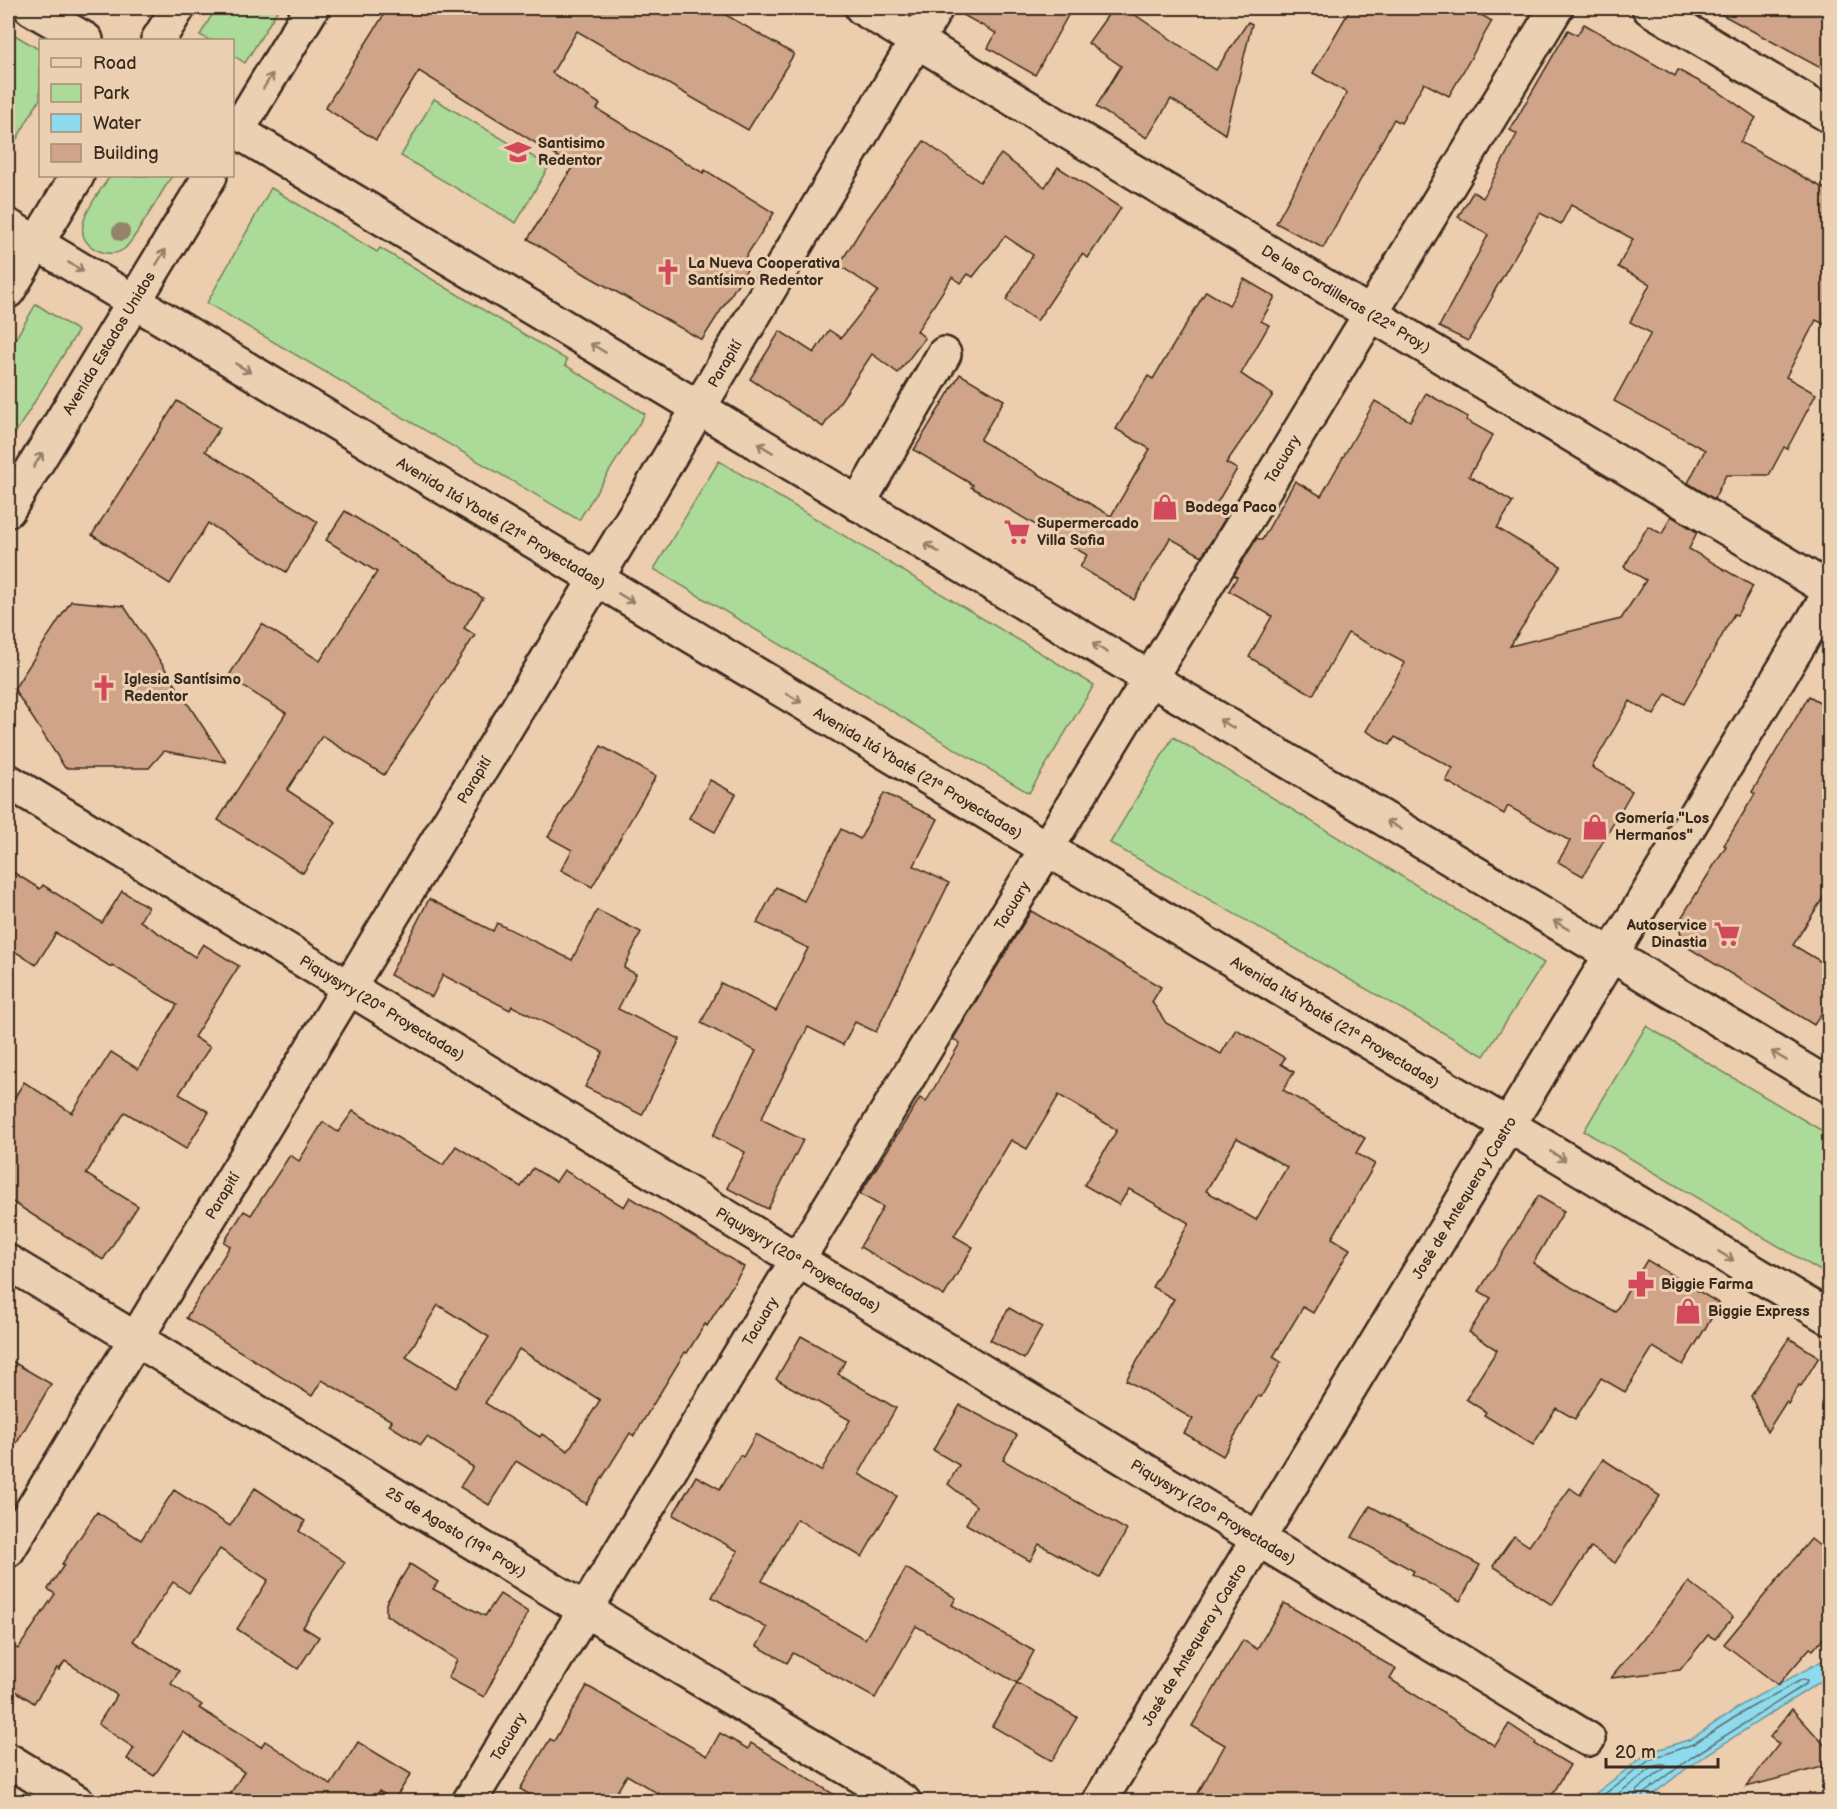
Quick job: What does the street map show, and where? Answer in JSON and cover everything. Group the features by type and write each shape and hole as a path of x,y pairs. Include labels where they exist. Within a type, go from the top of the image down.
{"street":[{"path":"31,8 84,39"},
{"path":"159,39 178,8"},
{"path":"312,8 234,133 699,408 1830,1086"},
{"name":"De las Cordilleras (22ª Proy.)","path":"862,8 1830,592"},
{"name":"Parapití","path":"8,1550 596,580 936,8"},
{"name":"Tacuary","path":"469,1802 1556,8"},
{"path":"1649,8 1830,116"},
{"path":"8,291 76,177"},
{"name":"Avenida Estados Unidos","path":"8,510 209,177"},
{"name":"Avenida Itá Ybaté (21ª Proyectadas)","path":"8,226 1830,1318"},
{"path":"858,504 944,354"},
{"name":"José de Antequera y Castro","path":"1099,1802 1830,592"},
{"name":"Piquysyry (20ª Proyectadas)","path":"8,782 1588,1739"},
{"name":"25 de Agosto (19ª Proy.)","path":"8,1262 904,1802"},
{"path":"8,1760 77,1802"}],"green space":[{"path":"216,8 279,8 245,63 234,56 234,39 207,39 200,35"},
{"path":"8,31 39,49 39,101 8,154"},
{"path":"434,99 549,166 516,223 401,156"},
{"path":"109,177 171,177 129,244 121,251 104,252 87,243 83,234 83,225 92,204"},
{"path":"271,188 377,252 380,248 567,360 565,365 645,414 579,520 207,303"},
{"path":"36,304 78,331 8,445 8,351"},
{"path":"719,461 1094,685 1029,793 654,569"},
{"path":"1173,737 1544,963 1484,1056 1110,843"},
{"path":"1646,1026 1829,1135 1829,1276 1584,1131"}],"water":[{"path":"1829,1657 1829,1676 1695,1762 1644,1801 1586,1801 1648,1753 1691,1739 1745,1703"}],"building":[{"path":"388,8 714,8 794,54 748,130 577,31 552,73 600,104 597,109 703,173 705,170 774,213 741,264 748,268 702,340 588,276 528,239 573,166 419,71 376,140 325,108"},
{"path":"955,8 1072,8 1035,75 988,48 996,33 954,10"},
{"path":"1113,8 1125,8 1216,70 1248,22 1252,24 1225,134 1171,99 1147,138 1096,107 1121,66 1088,43"},
{"path":"1351,8 1469,8 1492,21 1449,96 1424,83 1401,123 1394,119 1323,248 1276,223 1347,93 1313,73"},
{"path":"1710,8 1830,8 1830,73"},
{"path":"1584,24 1675,76 1678,70 1719,92 1756,118 1740,142 1830,192 1830,327 1816,320 1786,377 1816,394 1787,449 1784,447 1769,475 1726,475 1714,499 1688,483 1705,450 1614,401 1651,333 1630,322 1650,284 1618,267 1633,239 1571,205 1561,224 1540,213 1468,341 1439,327 1488,235 1458,217 1473,192 1483,198 1517,134 1510,130 1568,30 1577,35"},
{"path":"924,141 980,182 1001,154 1045,187 1058,167 1121,208 1088,258 1082,254 1037,321 1006,300 1033,255 1005,236 973,277 968,274 961,283 952,277 917,331 925,338 898,373 872,354 823,427 750,379 780,331 814,353 829,330 841,338 878,291 839,265 867,220"},
{"path":"1244,279 1275,297 1261,321 1269,325 1241,374 1273,395 1226,463 1237,469 1212,511 1225,519 1202,556 1170,538 1134,600 1080,567 1087,555 971,487 973,485 914,450 960,374 1004,400 980,440 1111,516 1150,449 1116,429 1148,376 1153,379 1206,291 1229,305"},
{"path":"1426,393 1468,417 1466,420 1493,435 1469,476 1513,502 1497,528 1561,566 1510,646 1621,619 1646,580 1624,567 1648,526 1662,534 1671,516 1697,532 1689,549 1753,586 1737,615 1734,614 1684,704 1666,694 1654,715 1630,701 1592,767 1632,791 1583,876 1558,862 1570,841 1508,806 1504,814 1446,781 1453,768 1395,737 1390,745 1366,731 1405,663 1348,633 1313,695 1249,657 1272,616 1229,591 1237,577 1234,575 1257,538 1262,540 1295,481 1321,496 1375,401 1410,421"},
{"path":"177,401 220,428 205,451 318,522 286,572 208,523 170,584 92,535"},
{"path":"345,511 483,598 464,628 475,635 384,775 322,736 287,790 336,822 303,873 218,820 286,713 228,677 262,624 320,661 377,572 326,540"},
{"path":"71,601 124,606 226,762 164,751 149,768 65,768 14,689"},
{"path":"1809,696 1830,708 1830,887 1793,945 1830,967 1830,1000 1814,1025 1684,945 1678,923 1726,846 1724,845 1755,794 1752,792"},
{"path":"601,746 656,776 592,887 561,870 572,850 548,837"},
{"path":"710,780 736,794 715,832 689,818"},
{"path":"884,793 938,819 914,866 949,883 876,1032 855,1022 843,1045 808,1027 761,1119 803,1140 768,1209 727,1188 745,1152 713,1136 756,1051 701,1023 721,983 776,1011 808,948 757,923 776,887 804,901 841,829 860,839"},
{"path":"8,869 40,889 43,885 102,923 122,891 148,907 140,921 195,957 203,944 239,966 194,1037 210,1047 179,1094 209,1112 186,1149 125,1112 86,1174 138,1206 103,1260 8,1199 8,1108 24,1082 72,1113 111,1052 138,1069 177,1005 56,933 36,965 8,947"},
{"path":"429,899 493,931 497,923 572,960 597,910 641,932 624,968 636,974 618,1009 680,1039 642,1115 585,1087 603,1052 512,1006 510,1010 443,975 432,997 390,975"},
{"path":"1031,911 1161,987 1152,1002 1166,1023 1221,1054 1236,1029 1285,1058 1281,1064 1294,1072 1283,1090 1365,1138 1356,1153 1375,1164 1332,1238 1350,1249 1313,1313 1303,1307 1273,1357 1281,1362 1223,1456 1184,1433 1193,1419 1126,1380 1174,1299 1152,1287 1189,1223 1129,1189 1119,1205 1084,1185 1117,1130 1059,1095 1027,1149 1011,1140 954,1236 973,1247 944,1296 860,1247 883,1207 860,1194 920,1098 926,1102 960,1043 953,1039","holes":["1237,1138 1287,1167 1256,1220 1206,1191"]},
{"path":"353,1111 443,1165 456,1146 521,1187 533,1168 556,1182 564,1170 624,1207 630,1197 744,1267 707,1326 705,1324 687,1353 685,1352 634,1436 630,1433 586,1504 516,1461 489,1505 460,1487 473,1467 427,1437 421,1445 389,1425 392,1421 322,1380 312,1396 186,1318 230,1246 224,1242 244,1211 251,1215 290,1155 299,1161 323,1122 338,1132","holes":["438,1305 489,1337 456,1388 406,1357","519,1349 600,1400 568,1451 542,1434 540,1437 485,1403"]},
{"path":"1538,1196 1564,1211 1533,1263 1571,1287 1615,1312 1647,1260 1720,1304 1683,1365 1653,1347 1625,1392 1601,1378 1575,1419 1556,1408 1533,1445 1484,1415 1486,1412 1466,1399 1497,1350 1469,1332 1491,1298 1479,1291"},
{"path":"1009,1308 1042,1327 1024,1359 990,1340"},
{"path":"801,1336 845,1361 838,1374 896,1408 859,1474 897,1496 862,1557 797,1519 762,1581 865,1639 906,1568 956,1598 952,1605 1034,1651 1017,1683 916,1626 875,1698 793,1653 787,1663 757,1646 767,1628 712,1597 738,1551 673,1515 696,1476 720,1489 740,1455 743,1457 756,1434 821,1471 850,1420 776,1379"},
{"path":"1789,1338 1819,1357 1767,1432 1751,1396"},
{"path":"8,1359 51,1384 8,1458"},
{"path":"960,1405 1017,1435 1003,1460 1127,1530 1100,1578 1039,1544 1030,1561 966,1524 976,1506 948,1484 959,1465 933,1450"},
{"path":"1603,1459 1660,1496 1615,1563 1591,1547 1552,1605 1493,1566 1514,1536 1529,1546 1570,1488 1580,1495"},
{"path":"255,1488 305,1521 299,1531 345,1562 303,1627 319,1637 298,1669 237,1629 268,1580 220,1549 189,1593 173,1582 133,1641 179,1671 171,1684 202,1705 199,1708 261,1747 265,1741 331,1785 358,1742 411,1774 394,1800 379,1791 372,1802 225,1802 244,1772 183,1732 154,1776 127,1759 134,1748 98,1724 117,1695 65,1661 59,1670 57,1668 34,1703 8,1686 8,1643 18,1649 55,1594 48,1589 97,1512 141,1540 174,1490 230,1526"},
{"path":"1370,1506 1480,1565 1460,1601 1412,1574 1414,1571 1352,1537"},
{"path":"1811,1539 1830,1554 1830,1630 1813,1650 1810,1648 1778,1685 1724,1644"},
{"path":"410,1564 438,1582 433,1589 485,1616 500,1594 528,1612 484,1697 448,1678 457,1660 386,1615 386,1603"},
{"path":"1689,1582 1733,1617 1715,1639 1708,1635 1680,1670 1611,1678"},
{"path":"1284,1603 1396,1669 1390,1679 1495,1746 1509,1724 1536,1742 1535,1744 1570,1765 1548,1802 1193,1802 1225,1745 1192,1726 1243,1640 1257,1649"},
{"path":"1017,1683 1077,1717 1052,1761 992,1726"},
{"path":"587,1686 707,1756 720,1733 748,1749 751,1743 846,1802 672,1802 627,1775 611,1802 542,1802 520,1789 550,1739 554,1741"},
{"path":"1792,1709 1830,1751 1830,1765 1746,1787 1779,1744 1770,1737"}],"place":[{"name":"Santisimo Redentor","path":"518,152"},
{"name":"La Nueva Cooperativa Santísimo Redentor","path":"668,272"},
{"name":"Bodega Paco","path":"1165,507"},
{"name":"Supermercado Villa Sofia","path":"1017,532"},
{"name":"Iglesia Santísimo Redentor","path":"104,688"},
{"name":"Gomería \"Los Hermanos\"","path":"1595,827"},
{"name":"Autoservice Dinastia","path":"1727,934"},
{"name":"Biggie Farma","path":"1641,1284"},
{"name":"Biggie Express","path":"1688,1311"}]}
